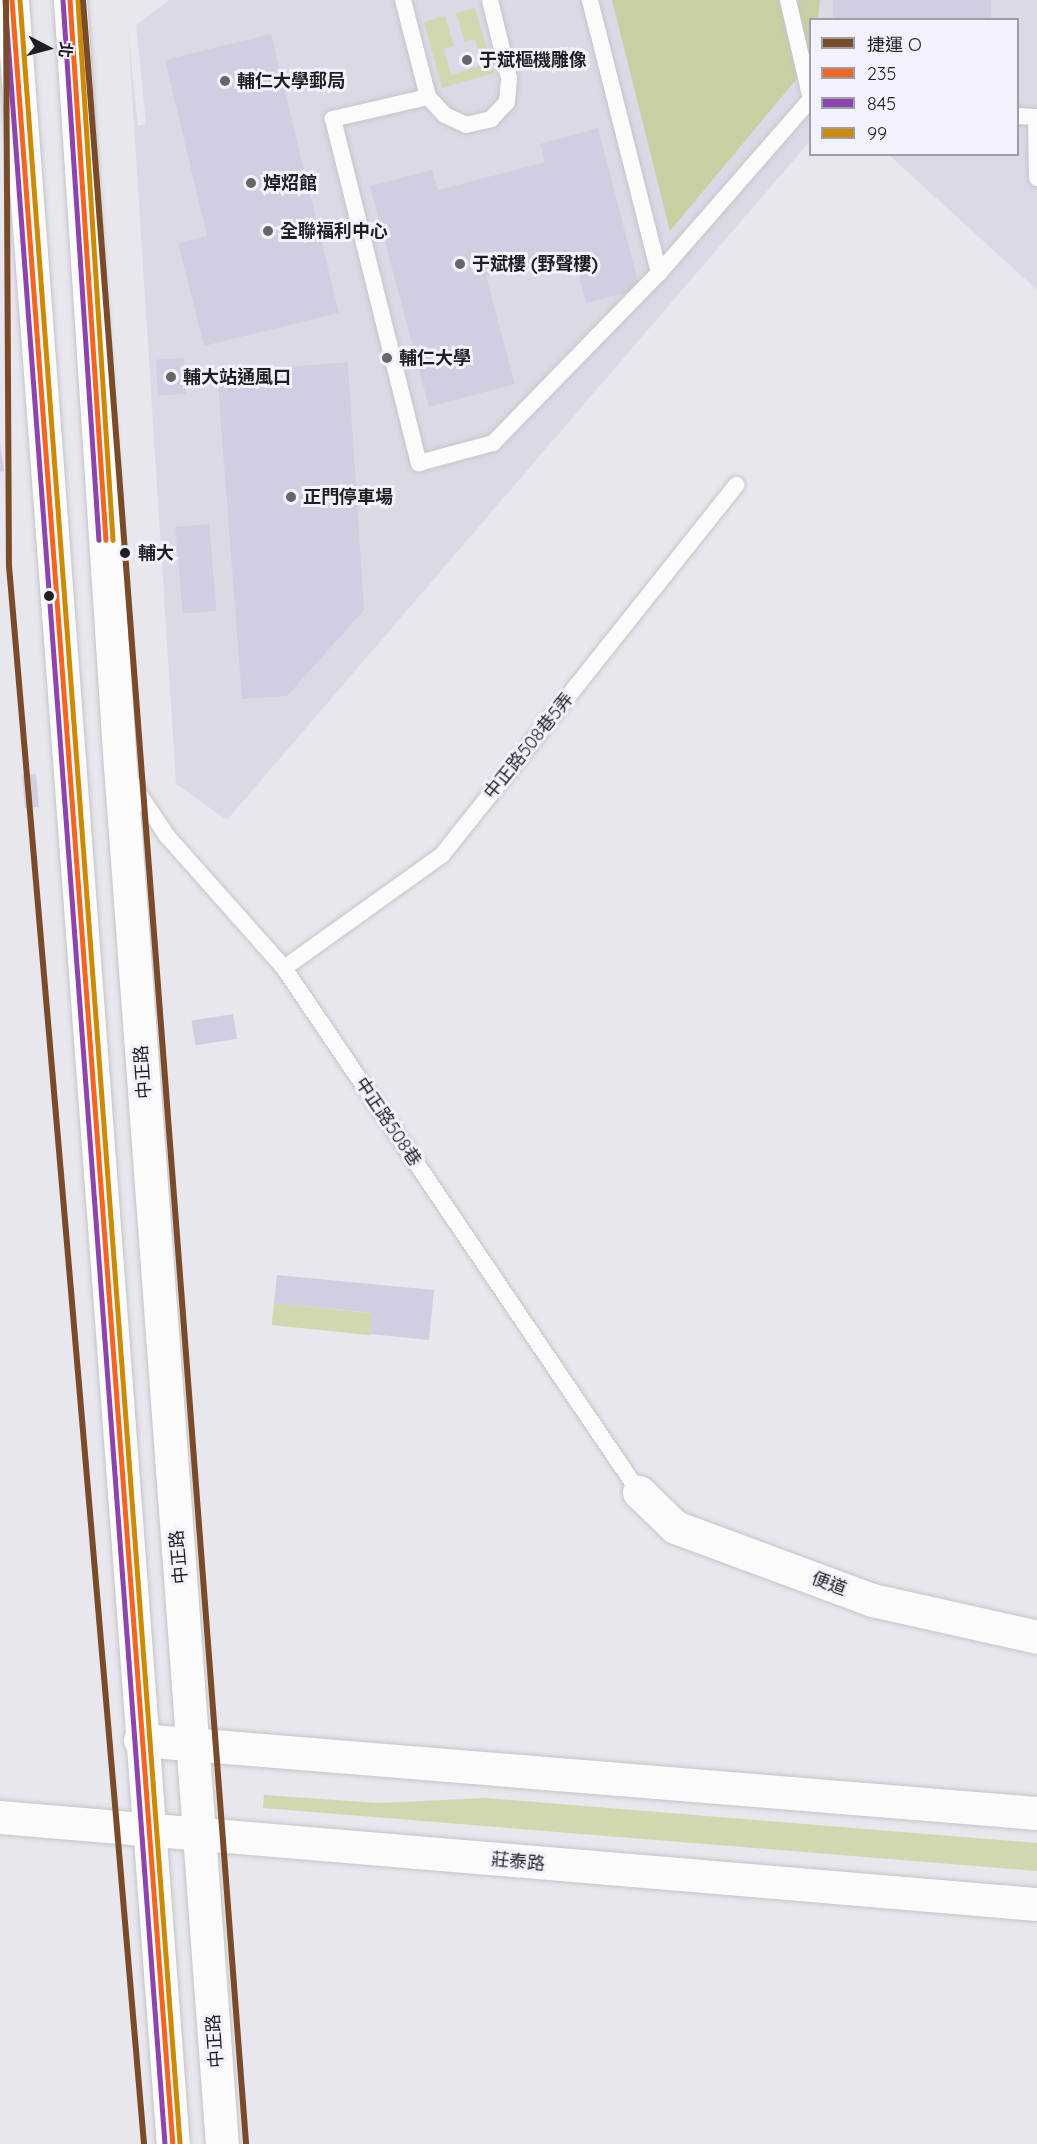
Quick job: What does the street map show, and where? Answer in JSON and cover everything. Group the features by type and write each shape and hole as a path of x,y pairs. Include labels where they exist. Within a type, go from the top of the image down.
{"main road":[{"path":"12,0 104,1181 140,1740 150,1832 173,2144"},
{"name":"中正路","path":"70,0 120,766 202,1836 222,2144"},
{"name":"便道","path":"639,1492 675,1527 872,1600 1037,1637"},
{"path":"140,1740 1037,1812"},
{"name":"莊泰路","path":"0,1818 1037,1904"}],"lane":[{"path":"403,0 428,97 445,116 466,125 490,119 507,102 510,78 490,0"},
{"path":"590,0 659,273"},
{"path":"788,0 809,94"},
{"path":"428,97 333,119 419,463 493,442 659,273 809,99"},
{"path":"1019,116 1036,117 1037,178"},
{"name":"中正路508巷5弄","path":"284,969 442,855 736,486"},
{"name":"中正路508巷","path":"120,766 167,836 284,969 639,1492"}],"shaded area":[{"name":"輔仁大學","path":"169,0 1037,0 1037,290 890,156 1019,156 1019,18 809,18 809,142 227,820 176,784 128,31 138,126 146,124 136,25"}],"green space":[{"path":"612,0 820,0 818,18 809,18 809,64 670,231"},
{"path":"475,8 494,73 442,88 424,22 445,16 454,46 444,49 451,75 482,65 475,39 465,42 456,13"},
{"path":"274,1303 372,1313 370,1335 272,1325"},
{"path":"264,1795 378,1803 486,1798 1037,1843 1037,1871 263,1808"}],"building":[{"path":"833,0 991,0 991,18 833,18"},
{"name":"焯炤館","path":"271,34 339,313 204,346 178,243 207,236 165,60"},
{"name":"于斌樓 (野聲樓)","path":"598,128 640,289 586,303 573,253 486,276 515,384 429,407 370,186 432,170 438,190 545,162 540,144"},
{"name":"輔大站通風口","path":"184,358 186,394 158,395 156,359"},
{"name":"正門停車場","path":"348,362 364,610 287,696 242,699 217,373"},
{"path":"0,443 4,471 0,472"},
{"path":"209,524 217,611 183,614 175,527"},
{"path":"36,774 39,807 25,808 22,775"},
{"path":"233,1014 237,1039 195,1045 192,1021"},
{"path":"277,1275 434,1290 429,1340 370,1334 372,1313 274,1303"}],"metro line":[{"name":"O","path":"6,0 9,566 144,2144"},
{"name":"O","path":"83,0 246,2144"}],"transit line":[{"name":"235","path":"12,0 173,2144"},
{"name":"99","path":"20,0 180,2143"},
{"name":"845","path":"63,0 99,540"},
{"name":"235","path":"70,0 106,540"},
{"name":"99","path":"78,0 113,540"},
{"name":"845","path":"5,1 165,2144"}],"place":[{"name":"于斌樞機雕像","path":"467,60"},
{"name":"輔仁大學郵局","path":"225,81"},
{"name":"焯炤館","path":"251,183"},
{"name":"全聯福利中心","path":"268,231"},
{"name":"于斌樓 (野聲樓)","path":"460,264"},
{"name":"輔仁大學","path":"387,358"},
{"name":"輔大站通風口","path":"171,377"},
{"name":"正門停車場","path":"291,497"},
{"name":"輔大","path":"125,553"}]}
